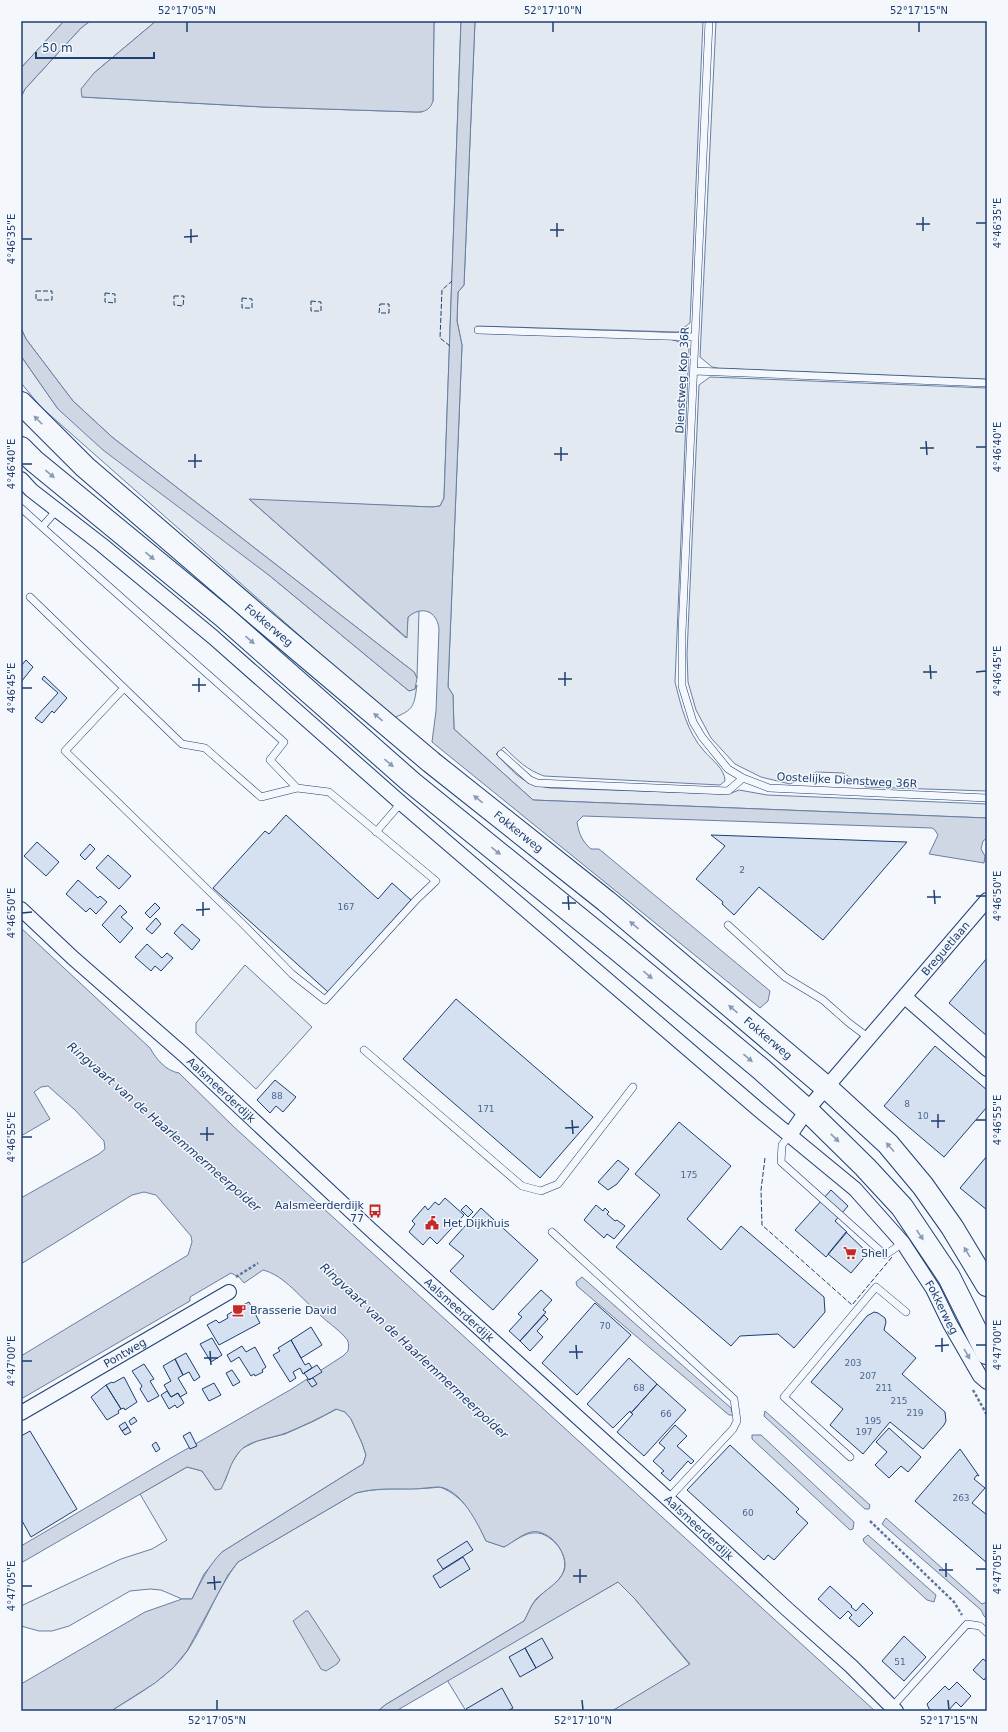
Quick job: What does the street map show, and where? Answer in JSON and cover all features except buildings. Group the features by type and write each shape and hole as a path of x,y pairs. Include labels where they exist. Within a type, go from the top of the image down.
{"main road":[{"name":"Fokkerweg","path":"21,403 85,467 251,610 431,762 606,901 827,1088 888,1144 923,1186 952,1227 987,1285"},
{"name":"Fokkerweg","path":"21,448 34,461 224,617 412,782 618,950 761,1069 807,1110 865,1167 902,1207 949,1277 987,1353"}],"street":[{"name":"Fokkerweg","path":"21,479 31,490 102,544 213,637 400,803 855,1189 903,1243 933,1289 950,1324 980,1376 987,1382"},
{"name":"Breguetlaan","path":"807,1110 987,900"},
{"name":"Aalsmeerderdijk","path":"21,909 73,958 184,1055 371,1230 851,1666 894,1709"},
{"path":"904,997 987,1068"},
{"path":"790,1135 807,1110"},
{"name":"Pontweg","path":"21,1413 229,1292"}],"lane":[{"name":"Dienstweg Kop 36R","path":"702,737 693,722 682,686 682,632 709,21"},
{"path":"478,330 695,336"},
{"path":"694,371 987,383"},
{"path":"21,508 284,742 270,760 297,788"},
{"path":"42,527 57,510"},
{"path":"30,597 182,744 205,748 261,797 297,788 329,792 436,881 417,899 325,1000 292,974 242,923 65,751 124,688"},
{"name":"Oostelijke Dienstweg 36R","path":"702,737 728,769 743,778 769,788 987,798"},
{"path":"501,754 530,780 537,784 728,791 743,778"},
{"path":"376,832 400,803"},
{"path":"728,925 785,977 823,1000 869,1038"},
{"path":"364,1050 522,1186 541,1191 558,1184 633,1087"},
{"path":"790,1135 782,1145 781,1162 885,1255 903,1243"},
{"path":"552,1232 734,1399 738,1420 733,1429 668,1499"},
{"path":"850,1457 784,1397 876,1287 906,1312"},
{"path":"894,1709 967,1624 980,1626 987,1633"}],"path":[{"path":"236,1277 258,1263"},
{"path":"870,1521 954,1602 967,1624"}],"shaded area":[{"path":"24,21 64,21 21,68 21,24"},
{"path":"90,21 156,21 94,73 82,97 263,107 422,112 433,101 434,21 461,21 444,498 440,506 432,507 250,500 406,638 408,617 415,611 419,611 417,678 414,672 112,437 73,401 26,339 21,328 21,97 25,89 81,28"},
{"path":"475,21 703,21 690,323 678,332 477,326 476,333 670,339 689,348 675,682 685,718 693,736 723,773 725,781 720,785 544,776 527,768 504,747 496,754 514,773 525,781 550,788 729,794 739,790 767,795 987,804 987,818 533,800 454,729 453,695 448,687 462,345 457,321 458,292 464,285"},
{"path":"716,21 987,21 987,379 718,368 712,367 700,357"},
{"path":"21,356 58,409 270,576 409,691 415,689 417,685 414,703 409,710 393,718 41,407 21,383"},
{"path":"710,377 987,388 987,791 866,787 843,773 816,772 790,784 761,777 735,764 711,738 696,710 688,682 687,654 699,385"},
{"path":"245,965 312,1027 256,1089 196,1033 196,1023"},
{"path":"337,1409 345,1412 351,1419 366,1455 363,1464 222,1552 204,1574 192,1599 182,1599 161,1590 150,1589 130,1591 69,1626 52,1631 39,1631 21,1626 21,1606 121,1559 152,1549 167,1540 140,1494 187,1467 202,1471 215,1490 225,1481 231,1464 241,1449 257,1441 285,1434"},
{"path":"440,1487 449,1491 463,1502 478,1524 486,1541 504,1547 527,1534 538,1533 556,1543 564,1559 564,1570 557,1581 536,1599 524,1621 385,1705 378,1711 111,1711 163,1677 181,1660 188,1650 224,1583 238,1562 356,1493 388,1489"},
{"path":"618,1582 635,1599 690,1665 612,1711 466,1711 447,1680"}],"water":[{"path":"64,21 90,21 81,28 25,89 21,97 21,68"},
{"path":"156,21 434,21 433,101 427,110 416,112 263,107 82,97 81,89 94,73"},
{"path":"461,21 475,21 464,285 458,292 457,321 462,345 448,687 453,695 454,729 533,800 987,818 987,838 983,841 981,849 985,856 984,863 929,854 938,835 932,828 583,816 577,822 583,840 591,849 599,849 770,991 768,1001 760,1008 432,742 436,711 439,629 438,623 432,614 418,611 408,617 407,638 249,499 432,507 440,506 444,498"},
{"path":"21,328 26,339 73,401 112,437 414,672 417,678 415,689 409,691 270,576 103,450 58,409 21,356"},
{"name":"Ringvaart van de Haarlemmermeerpolder","path":"21,928 150,1048 162,1064 170,1070 179,1073 234,1127 875,1711 612,1711 690,1664 635,1599 618,1582 396,1711 378,1711 385,1705 524,1621 534,1602 562,1576 564,1571 564,1557 561,1550 551,1538 545,1534 531,1532 504,1547 486,1541 468,1508 454,1494 447,1489 439,1487 390,1489 356,1493 238,1562 228,1575 187,1651 173,1668 155,1683 111,1711 21,1711 21,1684 145,1612 182,1599 192,1599 209,1569 222,1552 363,1464 366,1455 351,1419 345,1412 336,1409 286,1433 249,1444 244,1447 234,1460 221,1489 215,1490 202,1471 187,1467 21,1563 21,1546 290,1390 343,1356 348,1351 349,1345 342,1334 286,1282 278,1277 263,1270 244,1283 239,1277 231,1273 190,1297 190,1301 21,1399 21,1356 188,1255 192,1242 191,1236 156,1195 144,1192 132,1195 21,1264 21,1198 99,1154 105,1149 104,1141 75,1110 48,1086 41,1087 34,1092 50,1119 21,1136"},
{"path":"582,1277 731,1408 733,1415 729,1415 577,1286 576,1282"},
{"path":"765,1411 870,1505 869,1509 865,1509 764,1416"},
{"path":"752,1435 761,1435 854,1522 853,1529 850,1530 752,1439"},
{"path":"886,1518 982,1604 987,1602 987,1619 981,1610 882,1524"},
{"path":"868,1535 936,1595 934,1602 927,1600 864,1542 863,1539"},
{"path":"308,1611 340,1660 337,1664 326,1671 321,1669 293,1621"}],"fence":[{"path":"450,346 440,338 442,290 452,281"},
{"path":"36,291 52,291 52,300 36,300 36,291"},
{"path":"105,293 115,294 115,303 105,302 105,293"},
{"path":"174,296 184,296 183,306 174,305 174,296"},
{"path":"242,298 252,299 252,308 242,308 242,298"},
{"path":"311,301 321,302 321,311 311,311 311,301"},
{"path":"380,304 389,304 389,313 379,313 380,304"},
{"path":"765,1158 761,1190 762,1225 852,1305 892,1257"}],"place":[{"name":"Aalsmeerderdijk 77","path":"375,1211"},
{"name":"Het Dijkhuis","path":"432,1223"},
{"name":"Shell","path":"850,1253"},
{"name":"Brasserie David","path":"239,1310"}]}
